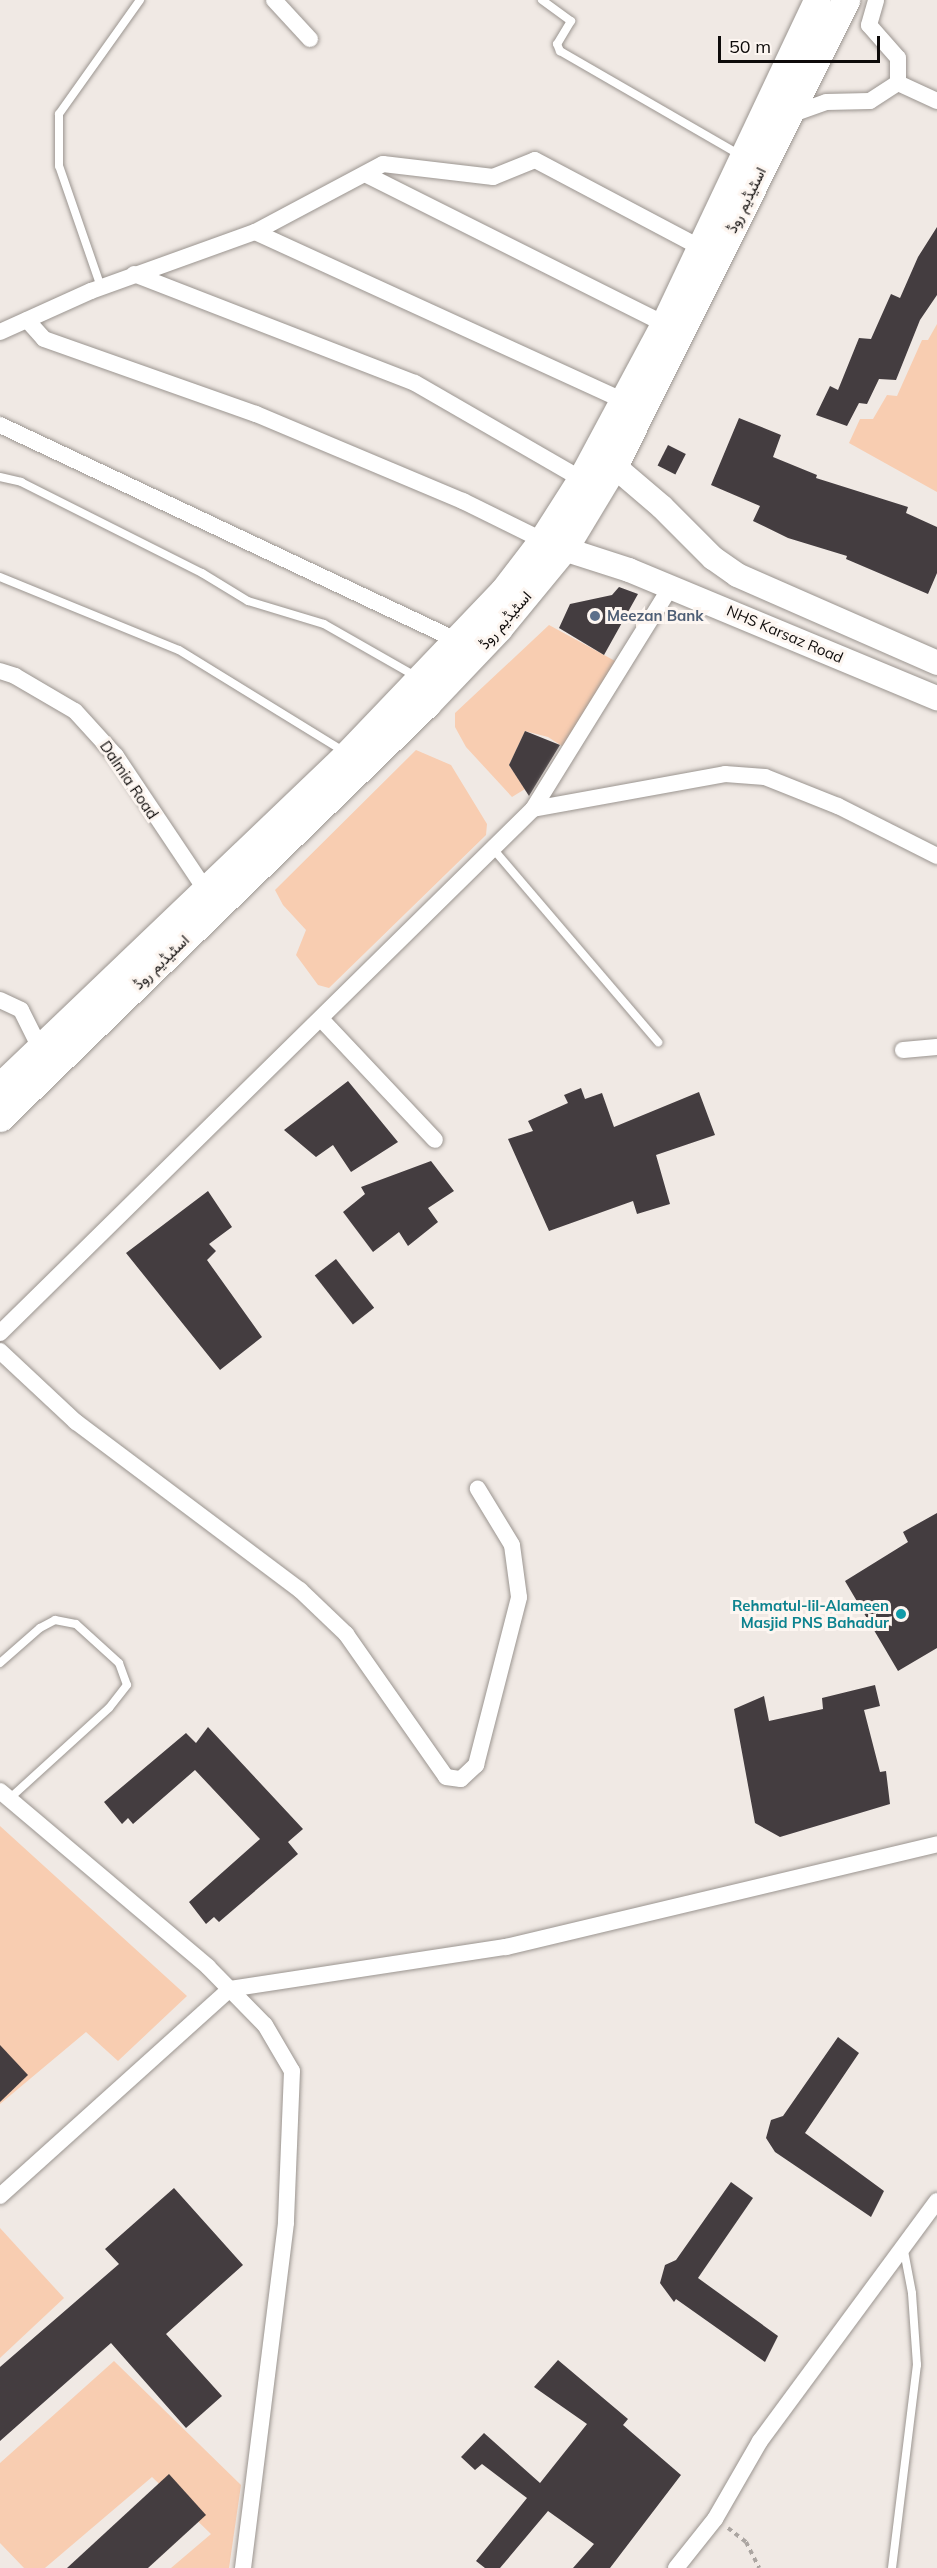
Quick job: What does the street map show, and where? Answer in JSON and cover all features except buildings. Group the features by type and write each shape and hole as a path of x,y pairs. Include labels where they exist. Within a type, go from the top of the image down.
{"main road":[{"name":"اسٹیڈیم روڈ","path":"0,1118 426,704 500,628 553,544 614,466 846,0"},
{"name":"اسٹیڈیم روڈ","path":"0,1086 207,892 347,754 503,591 553,544 581,479 664,324 813,2"}],"street":[{"path":"273,0 310,39"},
{"path":"876,0 869,25 898,58 898,83"},
{"path":"787,116 826,102 870,101 898,83"},
{"path":"898,83 937,101"},
{"path":"0,332 134,274 255,232 383,165 493,177 535,160 699,247"},
{"path":"365,174 664,324"},
{"path":"255,232 624,401"},
{"path":"134,274 416,383 581,479"},
{"path":"27,320 44,339 256,414 463,501 553,544"},
{"path":"0,425 456,640"},
{"path":"614,466 737,576 937,663"},
{"name":"NHS Karsaz Road","path":"553,544 724,608 937,698"},
{"path":"724,608 737,576"},
{"path":"0,1333 494,850 533,809 670,588"},
{"name":"Dalmia Road","path":"0,671 75,711 95,732 116,756 207,892"},
{"path":"533,809 725,774 765,777 837,807 937,856"},
{"path":"0,1000 21,1010 40,1048"},
{"path":"321,1018 435,1140"},
{"path":"903,1050 937,1047"},
{"path":"0,1351 76,1422 300,1590 346,1634 446,1777 461,1779 476,1765 519,1597 513,1545 478,1489"},
{"path":"5,1795 230,1989 265,2025 292,2071 286,2223 243,2568"},
{"path":"0,2196 230,1989 506,1947 937,1844"},
{"path":"676,2568 715,2519 760,2441 937,2201"}],"lane":[{"path":"101,287 59,166 59,114 140,0"},
{"path":"542,0 571,21 557,49 742,157"},
{"path":"0,477 21,482 202,573 248,601 324,624 420,679"},
{"path":"0,577 179,650 347,754"},
{"path":"494,850 658,1042"},
{"path":"0,1663 40,1628 55,1620 76,1624 119,1663 127,1685 109,1708 5,1795"},
{"path":"892,2568 917,2365 912,2293 903,2246"}],"path":[{"path":"715,2519 746,2542 759,2568"}],"shaded area":[{"path":"937,324 937,492 849,443 860,419 873,419 887,395 897,396 922,340 928,340"},
{"path":"549,625 617,662 565,748 548,737 525,731 509,765 525,789 512,797 466,747 455,727 455,713"},
{"path":"416,750 451,765 487,824 486,835 329,988 318,985 296,955 306,930 283,905 275,890"},
{"path":"0,1826 187,1996 118,2061 86,2032 0,2104"},
{"path":"0,2228 64,2298 0,2358"},
{"path":"114,2361 241,2485 229,2568 171,2568 211,2534 152,2477 45,2568 24,2568 0,2543 0,2463"}],"place":[{"name":"Meezan Bank","path":"595,616"},
{"name":"Rehmatul-lil-Alameen Masjid PNS Bahadur","path":"901,1614"}]}
